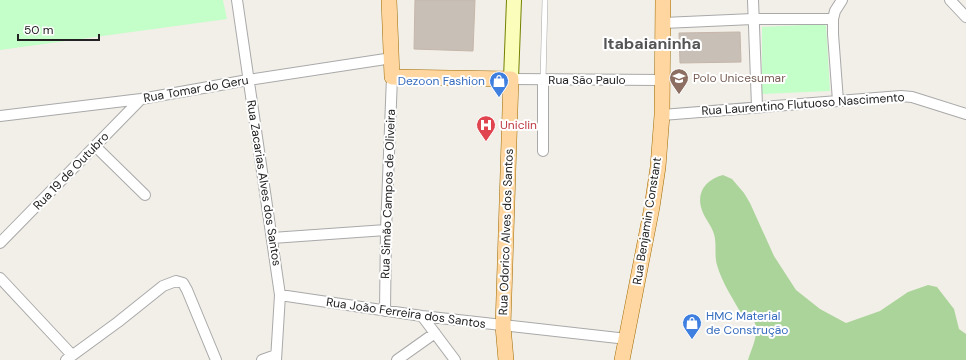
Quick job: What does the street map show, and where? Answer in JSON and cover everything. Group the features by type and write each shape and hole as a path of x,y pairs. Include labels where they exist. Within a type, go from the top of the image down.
{"main road":[{"path":"389,0 392,77 511,79 514,0"},
{"name":"Rua Benjamin Constant","path":"622,360 652,207 658,167 662,115 663,0"},
{"name":"Rua Odorico Alves dos Santos","path":"506,360 503,326 511,79"}],"street":[{"name":"Rua Zacarias Alves dos Santos","path":"237,0 280,295 276,357"},
{"path":"753,0 757,106"},
{"path":"838,101 833,19 842,0"},
{"path":"950,0 966,17"},
{"path":"663,23 754,19 833,19"},
{"name":"Rua Tomar do Geru","path":"0,116 141,99 248,80 392,58"},
{"name":"Rua Simão Campos de Oliveira","path":"385,311 386,230 392,77"},
{"name":"Rua São Paulo","path":"511,79 662,80"},
{"path":"543,80 543,151"},
{"name":"Rua Laurentino Flutuoso Nascimento","path":"662,115 890,96 912,97 966,114"},
{"name":"Rua 19 de Outubro","path":"0,244 141,99"},
{"path":"95,146 145,195"},
{"path":"272,238 386,230"},
{"path":"0,278 69,358 118,322 162,286 176,281 183,283 216,360"},
{"name":"Rua João Ferreira dos Santos","path":"280,295 422,316 627,339"},
{"path":"422,316 455,360"},
{"path":"397,360 435,333"},
{"path":"262,360 276,357"}],"lane":[{"path":"543,80 545,0"}],"green space":[{"path":"0,0 223,0 227,19 0,50"},
{"path":"826,24 830,91 762,94 762,27"},
{"path":"723,175 732,179 744,193 774,256 796,290 820,309 846,323 880,311 908,292 928,285 937,287 954,309 959,329 966,334 966,360 748,360 756,334 755,324 753,318 743,317 719,272 716,261 714,234 701,208 700,201 703,189 706,185 716,177"}],"building":[{"path":"415,0 475,0 473,51 414,49"},
{"path":"740,32 741,62 680,63 679,33"}],"place":[{"name":"Polo Unicesumar","path":"679,95"},
{"name":"Dezoon Fashion","path":"499,98"},
{"name":"Uniclin","path":"486,142"},
{"name":"HMC Material de Construção","path":"692,340"}],"district":[{"name":"Itabaianinha","path":"652,43"}]}
